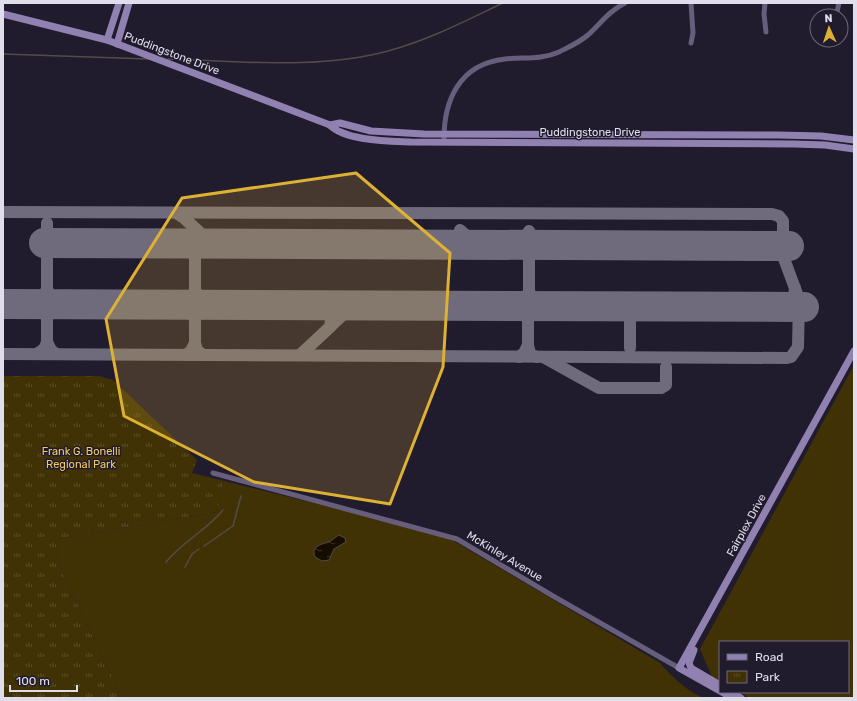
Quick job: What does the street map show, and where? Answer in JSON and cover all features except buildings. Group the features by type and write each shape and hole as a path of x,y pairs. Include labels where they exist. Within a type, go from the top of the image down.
{"street":[{"path":"107,40 119,3"},
{"path":"117,44 129,3"},
{"path":"444,143 444,117 452,93 464,78 475,70 492,62 505,59 537,59 560,52 587,36 604,17 625,3"},
{"path":"691,3 693,33 691,43"},
{"path":"765,3 764,14 766,32"},
{"name":"Puddingstone Drive","path":"3,14 107,40 330,125 335,130 370,139 444,143 794,144 825,145 854,150"},
{"name":"Puddingstone Drive","path":"330,125 340,124 388,132 444,134 778,135 821,136 854,140"},
{"name":"Fairplex Drive","path":"679,668 854,351"},
{"name":"McKinley Avenue","path":"213,473 457,539 679,668"},
{"path":"703,625 690,657 690,664 696,672 719,684"},
{"path":"679,668 719,691"},
{"path":"723,693 732,698"}],"highlighted area":[{"path":"356,173 450,253 443,367 390,504 254,482 124,416 106,319 182,198"}],"green space":[{"path":"854,365 854,698 749,698 742,693 849,693 849,641 719,641 719,680 712,677 700,649"},
{"name":"Frank G. Bonelli Regional Park","path":"3,376 99,376 113,380 197,460 192,473 224,481 217,512 58,539 57,561 122,698 3,698"},
{"path":"224,481 423,530 454,541 660,663 681,684 699,696 705,698 122,698 57,561 58,539 217,512"}],"water":[{"path":"339,535 345,538 346,542 334,549 329,560 322,561 315,557 314,550 317,546"}],"waterway":[{"path":"168,59 278,63 334,61 361,57 403,47 447,30 503,3"},
{"path":"3,54 148,59"},
{"path":"204,546 233,526 241,496"},
{"path":"166,562 179,548 210,524 223,510"},
{"path":"185,567 192,554 199,549"}],"taxiway":[{"path":"3,212 772,214 779,216 783,221 783,256 799,299 798,347 791,357 787,358 3,354"},
{"path":"176,213 214,244"},
{"path":"47,223 47,289"},
{"path":"452,244 459,240 461,235 460,230 470,239 483,244"},
{"path":"515,244 523,240 529,231 533,238 543,245"},
{"path":"178,243 191,250 195,258 200,249 205,246 216,244"},
{"path":"515,244 524,249 529,258 535,249 543,245"},
{"path":"195,258 195,290"},
{"path":"529,258 529,291"},
{"path":"787,307 794,297 795,288"},
{"path":"47,289 52,299 61,304 52,309 47,318 42,309 34,304 43,298 47,289"},
{"path":"178,304 191,298 195,290 200,300 210,305"},
{"path":"517,305 526,298 529,291 532,298 539,305"},
{"path":"178,304 188,308 195,319 199,310 210,305"},
{"path":"317,305 329,312 331,321 330,327 349,309 363,305"},
{"path":"515,305 524,311 528,320 531,313 541,305"},
{"path":"616,306 624,310 630,320 635,310 640,306"},
{"path":"47,318 47,342"},
{"path":"195,319 195,343"},
{"path":"528,320 528,345"},
{"path":"630,320 630,348"},
{"path":"300,355 330,327"},
{"path":"37,354 44,349 47,342 51,350 56,354"},
{"path":"186,355 191,351 195,343 197,350 203,355"},
{"path":"519,357 524,353 528,345 530,354 537,357"},
{"path":"545,358 599,388 661,388 666,385 666,367"}],"runway":[{"path":"44,243 789,246"},
{"path":"3,304 804,307"}]}
